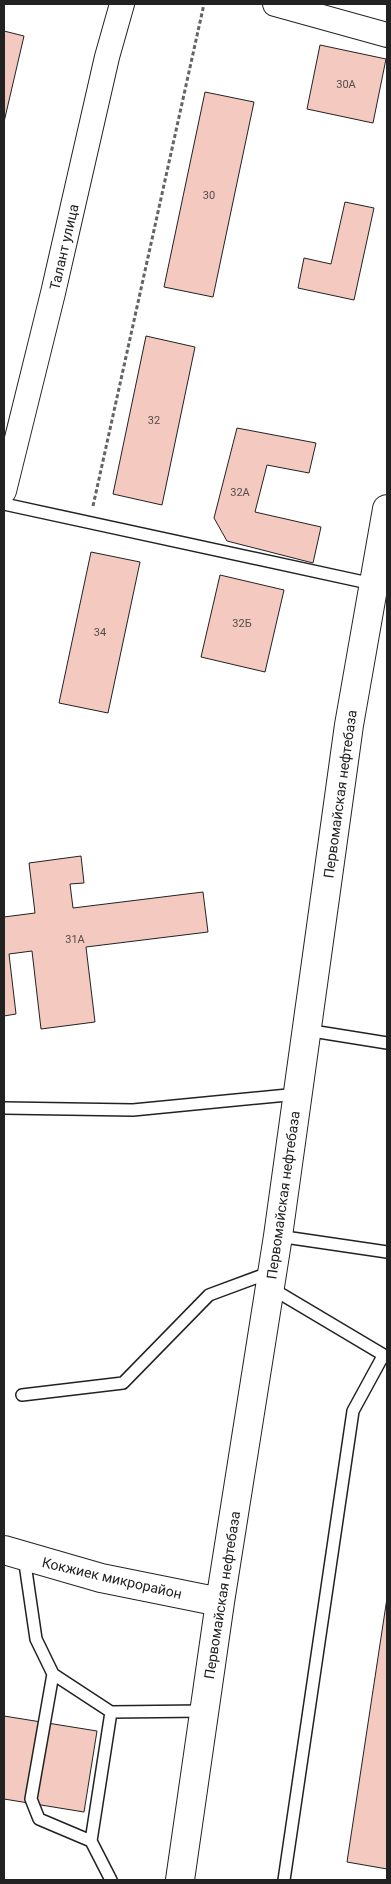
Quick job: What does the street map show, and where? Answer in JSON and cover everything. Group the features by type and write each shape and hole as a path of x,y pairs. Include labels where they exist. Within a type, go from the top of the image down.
{"main road":[{"name":"Первомайская нефтебаза","path":"180,1880 220,1602 278,1236 349,725 387,509"},
{"name":"Кокжиек микрорайон","path":"14,1553 101,1578 220,1602"}],"street":[{"name":"Талант улица","path":"4,490 53,293 107,57 122,4"},
{"path":"275,4 387,35"}],"lane":[{"path":"4,504 373,584"},
{"path":"306,1030 387,1043"},
{"path":"4,1108 133,1110 298,1094"},
{"path":"278,1236 387,1252"},
{"path":"22,1395 124,1383 208,1295 271,1280 385,1357 353,1411 284,1880"},
{"path":"14,1553 36,1639 53,1674 111,1712 204,1711"},
{"path":"53,1674 31,1799 38,1819 91,1841"},
{"path":"111,1712 91,1841 111,1880"}],"path":[{"path":"89,522 204,4"}],"building":[{"path":"4,31 24,36 4,122"},
{"path":"320,45 386,59 373,123 307,109"},
{"path":"205,92 254,102 213,297 164,287"},
{"path":"345,202 374,208 354,300 298,288 304,258 331,264"},
{"path":"146,336 195,347 162,505 113,494"},
{"path":"237,428 316,443 309,473 267,465 255,512 321,527 313,563 227,541 214,518"},
{"path":"91,552 140,562 108,713 59,703"},
{"path":"220,575 284,590 265,672 201,657"},
{"path":"81,856 84,883 70,884 73,908 203,892 208,932 86,947 95,1022 41,1029 32,951 9,954 16,1014 4,1016 4,917 35,913 29,863"},
{"path":"387,1598 387,1869 347,1862"},
{"path":"4,1716 97,1731 84,1812 4,1799"}]}
